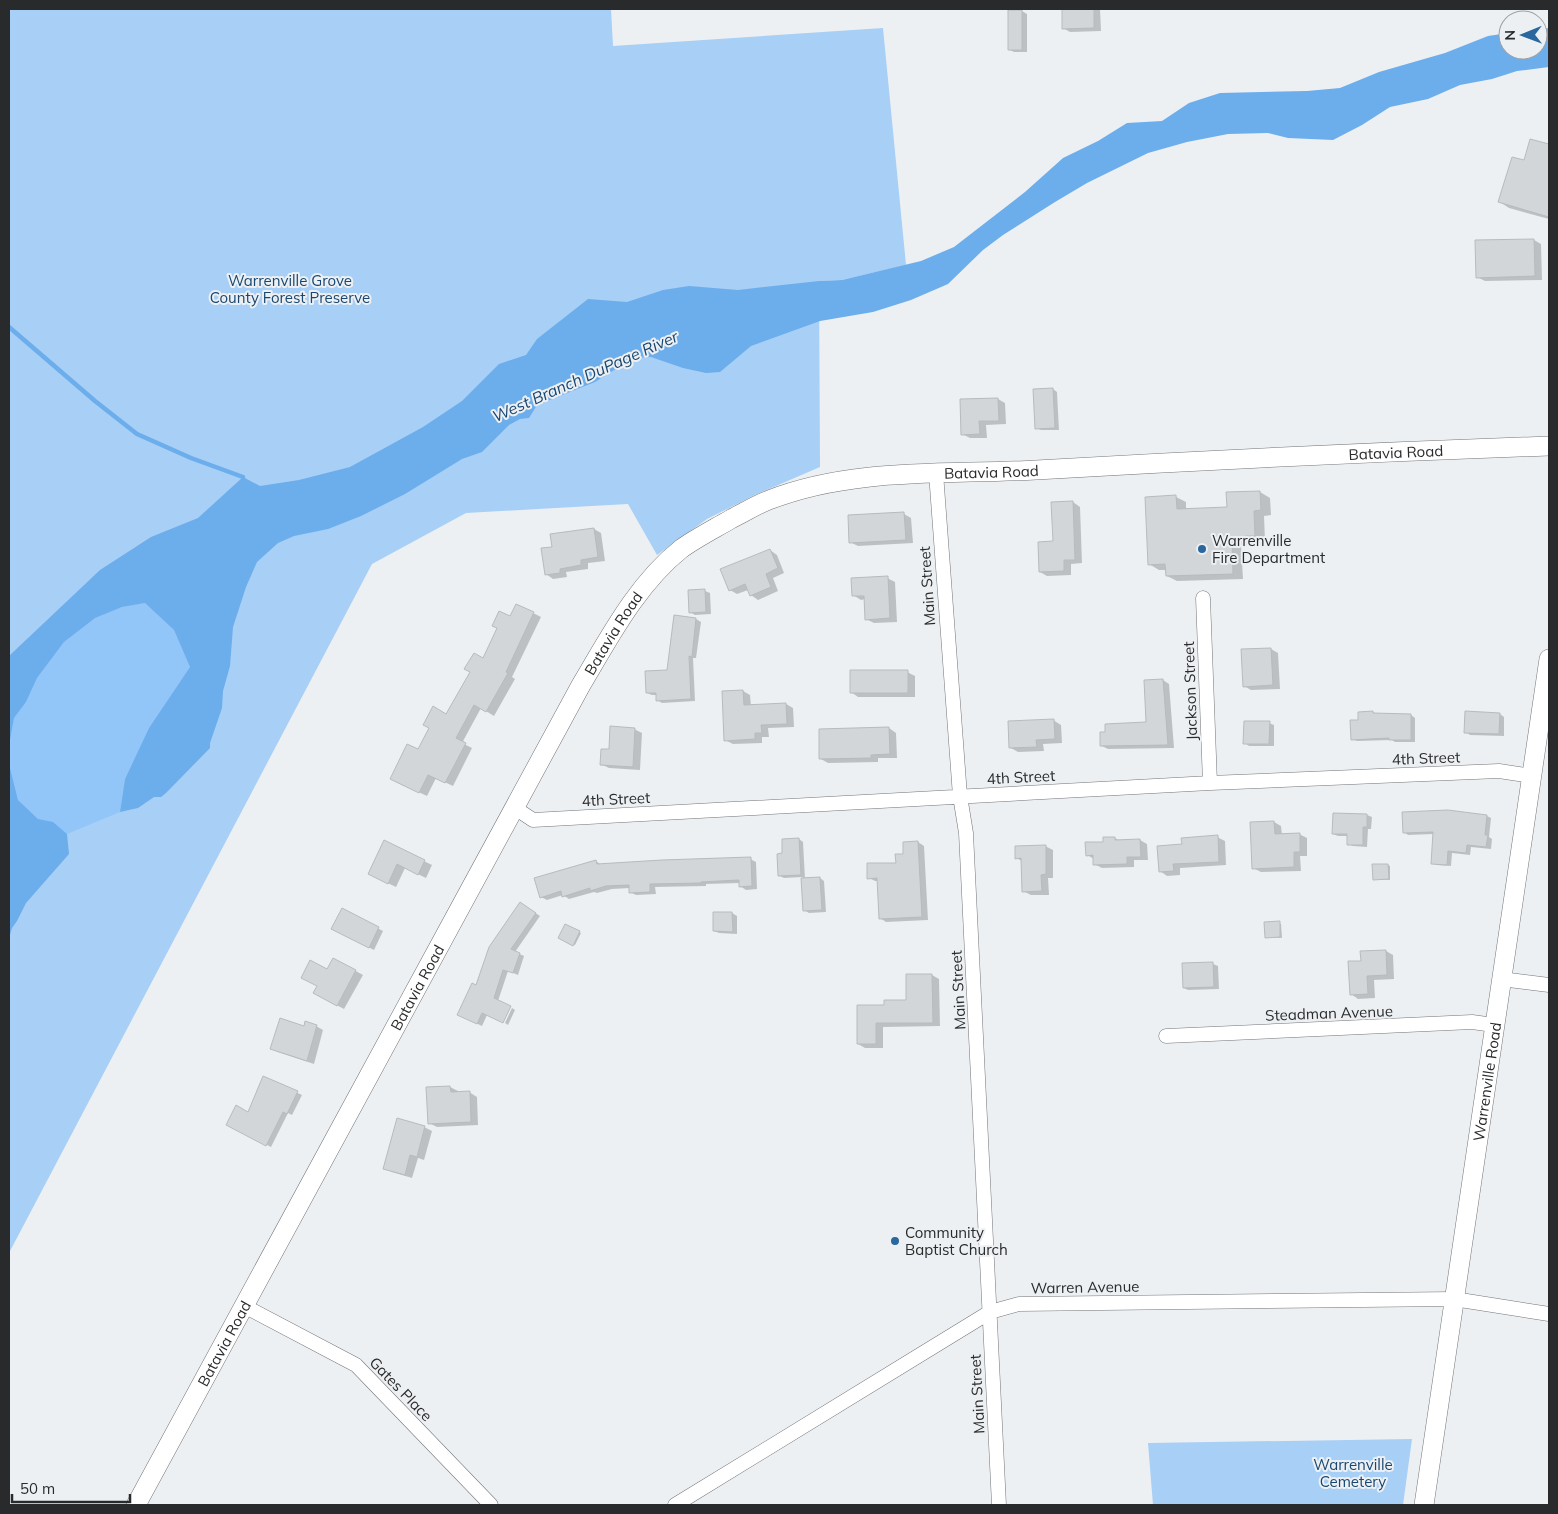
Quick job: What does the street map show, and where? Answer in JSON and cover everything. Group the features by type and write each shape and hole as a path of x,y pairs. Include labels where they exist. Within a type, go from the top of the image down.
{"main road":[{"name":"Batavia Road","path":"136,1505 581,685 631,604 661,568 681,549 711,530 768,500 814,486 860,478 903,474 980,473 1276,457 1549,446"},
{"name":"Warrenville Road","path":"1424,1505 1549,665"}],"street":[{"name":"Main Street","path":"936,473 960,796 966,833 999,1505"},
{"name":"Jackson Street","path":"1203,598 1210,783"},
{"name":"4th Street","path":"515,808 533,820 1210,783 1499,771 1532,776"},
{"path":"1501,979 1549,985"},
{"name":"Steadman Avenue","path":"1166,1036 1472,1022 1494,1025"},
{"name":"Warren Avenue","path":"675,1505 990,1312 1019,1304 1454,1299 1549,1314"},
{"name":"Gates Place","path":"244,1306 356,1365 491,1505"}],"green space":[{"name":"Warrenville Grove County Forest Preserve","path":"9,9 611,9 613,46 883,28 906,265 842,280 819,281 820,467 755,495 707,519 657,555 628,504 466,513 372,564 9,1253"},
{"name":"Warrenville Cemetery","path":"1412,1439 1403,1505 1153,1505 1148,1443"}],"shaded area":[{"path":"145,603 174,630 190,667 149,728 125,779 120,812 67,834 38,819 18,800 9,764 9,746 14,718 26,702 37,678 64,642 94,618 122,607"}],"water":[{"name":"West Branch DuPage River","path":"1548,28 1549,67 1517,71 1492,79 1460,85 1428,99 1390,107 1362,125 1333,140 1288,138 1268,133 1228,134 1187,142 1148,153 1087,183 1003,235 983,250 948,284 911,300 873,312 820,321 751,346 720,372 706,373 683,368 651,357 633,358 595,382 537,405 529,418 520,419 509,425 482,452 462,459 405,494 361,516 328,529 294,536 278,543 257,562 246,587 233,627 230,666 223,691 222,708 210,748 166,793 161,797 154,797 138,808 120,812 125,779 149,728 190,667 174,630 145,603 122,607 95,618 64,642 37,678 26,702 14,718 9,746 9,656 100,570 151,537 198,518 243,477 260,486 299,480 350,467 423,427 462,401 499,364 526,355 537,339 588,299 627,302 663,290 689,286 738,290 842,280 921,261 954,247 1025,192 1063,158 1098,141 1127,123 1162,121 1189,103 1220,93 1307,91 1340,88 1379,72 1445,53 1488,36 1498,34 1498,60 1548,60"},
{"path":"9,764 18,800 38,819 53,822 67,834 69,854 26,903 12,928 9,938"}],"building":[{"path":"1062,9 1094,9 1094,28 1062,29"},
{"path":"1008,10 1022,10 1022,50 1008,50"},
{"path":"1530,139 1549,144 1549,217 1498,202 1512,157 1524,160"},
{"path":"1534,239 1535,276 1476,278 1475,240"},
{"path":"1053,388 1055,428 1035,429 1033,389"},
{"path":"998,398 999,421 979,421 980,434 961,435 960,399"},
{"name":"Warrenville Fire Department","path":"1260,491 1261,510 1254,511 1255,536 1245,536 1245,539 1232,540 1233,574 1166,576 1165,564 1148,565 1145,497 1176,495 1177,509 1227,507 1226,492"},
{"path":"1073,501 1075,560 1064,560 1064,571 1039,572 1038,542 1053,541 1051,502"},
{"path":"904,512 906,540 849,543 848,515"},
{"path":"594,528 598,557 581,560 581,565 560,569 560,573 545,575 541,548 552,547 550,534"},
{"path":"770,549 778,568 766,574 771,587 750,596 745,584 729,591 720,569"},
{"path":"888,576 890,618 865,620 864,596 852,596 851,578"},
{"path":"705,589 706,612 689,613 688,590"},
{"path":"516,604 534,612 506,672 508,673 486,712 474,705 456,738 466,743 445,783 428,775 419,793 390,779 407,744 418,749 429,728 423,725 433,706 446,714 470,672 464,669 474,653 483,658 497,628 492,626 499,611 510,616"},
{"path":"674,615 696,618 692,657 689,656 691,699 656,701 656,693 646,693 645,671 667,670"},
{"path":"1271,648 1273,685 1243,687 1241,649"},
{"path":"850,670 908,670 908,693 850,693"},
{"path":"1163,679 1168,745 1100,746 1100,732 1105,732 1105,724 1146,722 1144,680"},
{"path":"743,690 744,705 786,703 787,724 761,725 762,733 755,733 755,739 724,741 722,691"},
{"path":"1373,711 1373,713 1411,714 1411,740 1389,740 1389,738 1351,740 1350,720 1358,720 1358,712"},
{"path":"1465,711 1500,713 1499,734 1464,733"},
{"path":"1054,719 1055,739 1036,740 1037,747 1009,748 1008,721"},
{"path":"1244,721 1270,721 1269,744 1243,744"},
{"path":"610,726 635,728 633,767 600,765 601,749 609,749"},
{"path":"889,727 890,754 871,755 871,758 819,759 819,729"},
{"path":"1448,810 1487,815 1485,835 1488,835 1486,847 1467,845 1466,853 1448,851 1447,865 1431,864 1433,832 1403,833 1402,812"},
{"path":"1333,813 1367,814 1367,827 1363,827 1363,845 1347,845 1347,834 1332,834"},
{"path":"1274,821 1275,834 1300,833 1300,852 1294,852 1294,867 1252,869 1250,822"},
{"path":"1218,835 1219,862 1173,864 1174,871 1159,872 1157,846 1182,844 1181,838"},
{"path":"1103,837 1115,837 1115,840 1140,839 1141,857 1127,857 1127,864 1093,865 1093,855 1086,856 1085,842 1103,842"},
{"path":"799,838 801,875 778,876 777,854 782,853 782,839"},
{"path":"384,840 425,860 418,875 397,864 388,884 368,874"},
{"path":"918,841 922,917 879,919 877,878 867,879 867,863 896,863 895,854 903,854 903,842"},
{"path":"1046,845 1046,874 1041,875 1042,891 1022,892 1021,858 1015,859 1015,846"},
{"path":"751,857 752,886 739,887 739,880 650,884 650,892 629,893 629,885 606,886 590,891 590,888 562,897 561,891 540,898 534,878 596,860 597,864"},
{"path":"1372,864 1388,864 1389,879 1373,880"},
{"path":"820,877 822,910 803,911 801,878"},
{"path":"520,902 536,913 511,949 520,953 513,973 503,970 494,998 511,1006 503,1023 482,1013 477,1024 457,1015 472,983 476,985 489,947"},
{"path":"342,908 379,927 369,948 331,929"},
{"path":"713,912 732,912 733,932 713,931"},
{"path":"1280,921 1280,937 1265,938 1264,922"},
{"path":"565,924 580,931 573,946 558,938"},
{"path":"1386,950 1387,975 1367,976 1368,994 1350,995 1348,961 1361,961 1360,951"},
{"path":"333,958 356,970 337,1006 313,993 317,986 301,978 310,960 327,969"},
{"path":"1213,962 1214,987 1183,988 1182,963"},
{"path":"906,974 932,974 933,1023 876,1023 876,1044 857,1044 857,1005 884,1005 884,1000 906,1000"},
{"path":"280,1018 304,1026 305,1021 317,1025 307,1061 270,1049"},
{"path":"263,1076 298,1091 287,1114 283,1112 266,1146 226,1125 236,1105 248,1112"},
{"path":"450,1086 451,1092 470,1091 471,1122 428,1124 426,1087"},
{"path":"397,1118 425,1126 417,1157 410,1155 405,1175 383,1169"}],"waterway":[{"path":"9,327 95,401 137,434 191,458 243,477"}],"place":[{"name":"Warrenville Fire Department","path":"1202,549"},
{"name":"Community Baptist Church","path":"895,1241"}]}
